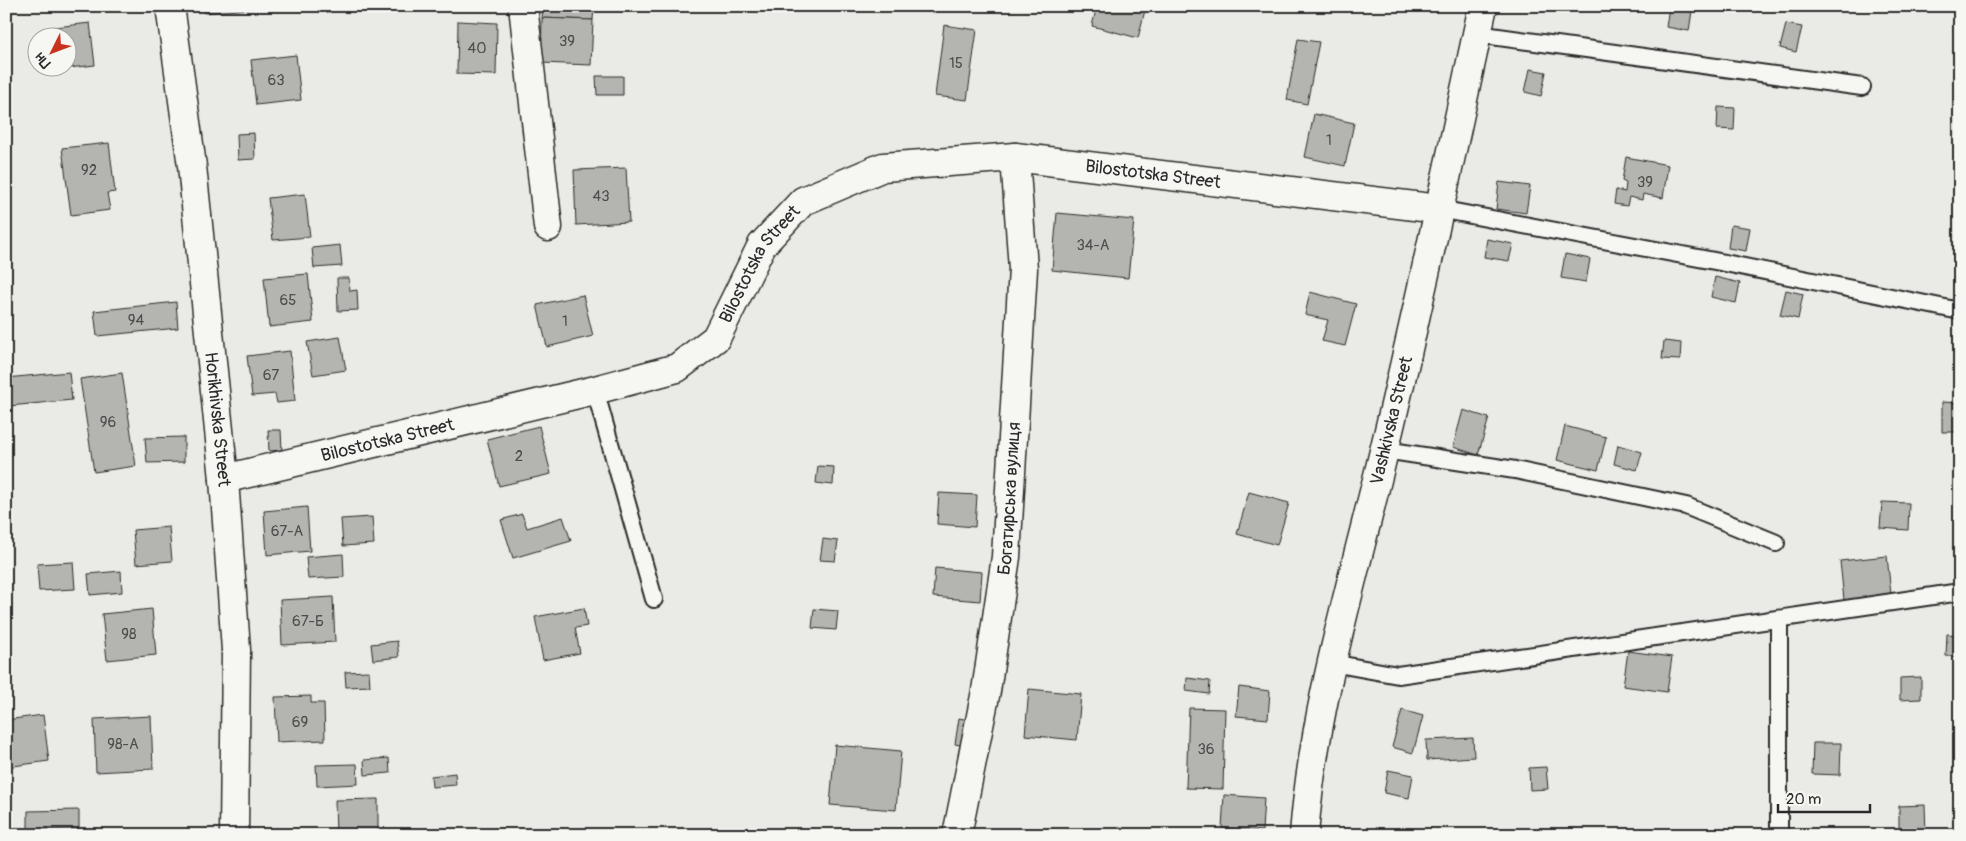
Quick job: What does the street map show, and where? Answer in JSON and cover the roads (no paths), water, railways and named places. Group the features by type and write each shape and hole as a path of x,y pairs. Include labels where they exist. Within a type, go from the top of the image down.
{"street":[{"name":"Horikhivska Street","path":"170,6 192,166 224,478 236,650 234,835"},
{"path":"523,6 548,227"},
{"name":"Vashkivska Street","path":"1304,835 1308,792 1332,663 1384,450 1484,6"},
{"name":"Bilostotska Street","path":"224,478 595,390 677,368 716,338 762,245 803,201 883,168 1015,157 1439,209"},
{"name":"Богатирська вулиця","path":"957,835 986,691 1006,556 1023,269 1015,157"}],"lane":[{"path":"1477,34 1862,87"},
{"path":"1439,209 1725,263 1960,311"},
{"path":"595,390 654,598"},
{"path":"1384,450 1515,470 1686,506 1776,543"},
{"path":"1332,663 1398,675 1960,592"},
{"path":"1779,620 1778,786 1780,835"}]}
